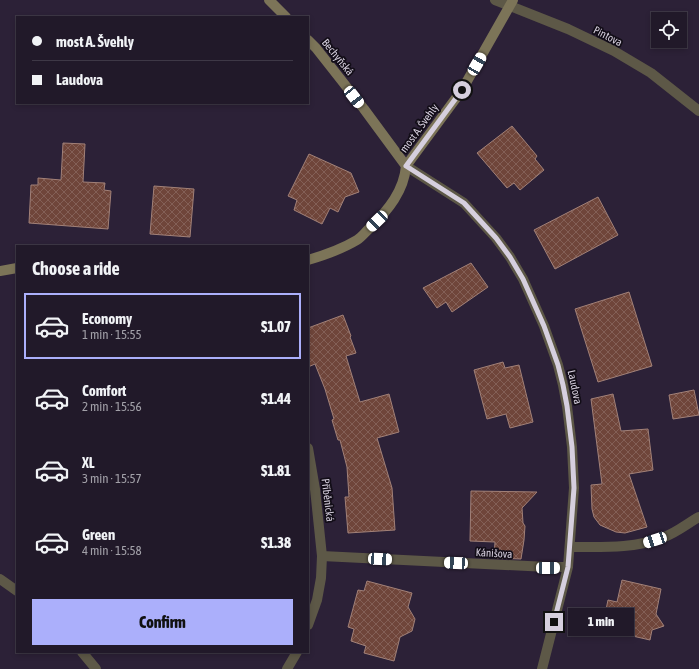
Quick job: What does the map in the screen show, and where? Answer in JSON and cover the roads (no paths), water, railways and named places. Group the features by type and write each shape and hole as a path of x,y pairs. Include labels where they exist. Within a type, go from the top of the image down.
{"main road":[{"name":"most A. Švehly","path":"406,166 462,90 513,0"},
{"path":"271,1 285,16"},
{"name":"Bechyňská","path":"309,41 364,109 406,166"},
{"path":"309,260 329,254 358,239 377,221 394,201 403,184 406,166"},
{"path":"0,271 16,268"}],"street":[{"name":"Pintova","path":"496,0 568,29 614,51 652,73 699,111"},
{"name":"Laudova","path":"406,166 464,203 496,238 510,257 523,279 544,326 558,365 567,406 572,447 574,488 568,567 542,669"},
{"name":"Příběnická","path":"309,454 315,490 322,556 321,578 317,600 309,622"},
{"path":"570,547 622,547 644,544 666,537 699,517"},
{"name":"Kánišova","path":"322,556 548,568 568,567"},
{"path":"0,580 16,590"},
{"path":"83,653 96,669"},
{"path":"287,669 296,653"}]}
